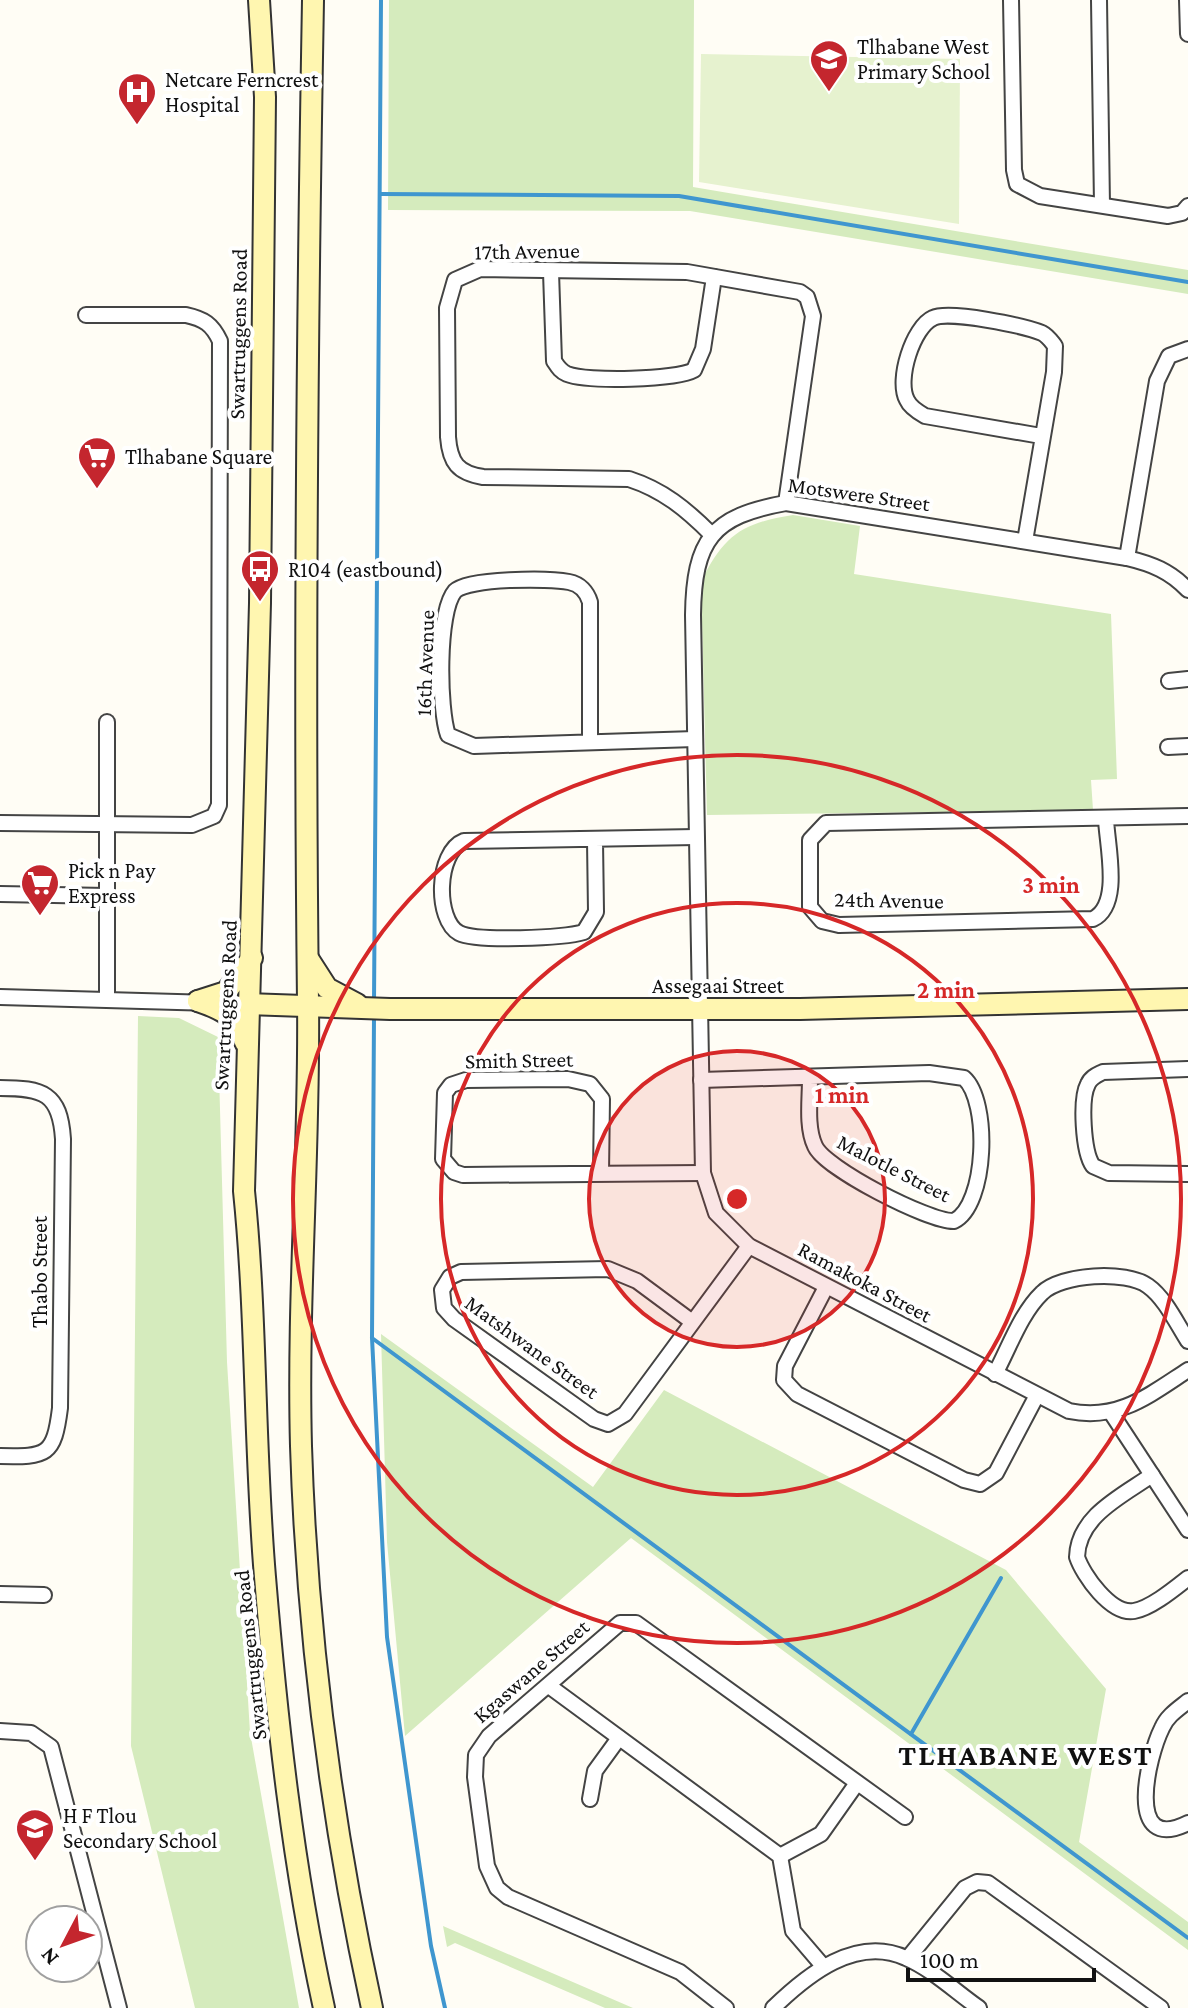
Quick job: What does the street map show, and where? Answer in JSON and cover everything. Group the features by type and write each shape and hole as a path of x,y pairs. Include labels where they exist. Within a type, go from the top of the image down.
{"main road":[{"name":"Swartruggens Road","path":"259,0 265,97 253,956 248,1004 244,1191 251,1265 265,1576 298,1856 324,2008"},
{"path":"313,0 304,619 308,1004 301,1445 305,1521 331,1771 372,2008"},
{"path":"306,945 316,977 346,1001 365,1007"},
{"path":"198,1001 226,992 253,956"},
{"name":"Assegaai Street","path":"248,1004 699,1008 1002,1006 1188,999"},
{"path":"198,1001 219,1008 234,1019 247,1050"}],"street":[{"path":"1011,0 1014,170 1017,184 1028,193 1040,196 1168,216 1182,213 1188,206"},
{"path":"1099,0 1102,205"},
{"path":"1187,0 1188,34"},
{"name":"17th Avenue","path":"711,534 670,497 652,486 629,479 483,477 466,474 457,468 449,454 448,437 447,308 452,283 460,276 480,269 687,272 800,292 811,306 813,316 786,503"},
{"path":"551,272 554,361 560,371 578,377 675,376 694,370 703,349 714,277"},
{"path":"0,823 192,825 206,823 219,805 220,341 213,328 202,318 186,315 86,315"},
{"path":"1025,541 1056,357 1050,338 1040,332 957,316 938,315 918,329 912,339 904,388 912,407 925,416 1041,436"},
{"path":"1127,558 1157,381 1169,356 1188,349"},
{"name":"Motswere Street","path":"711,534 737,515 786,503 1127,558 1154,565 1175,576 1188,590"},
{"path":"699,1008 693,578 711,534"},
{"name":"16th Avenue","path":"590,741 590,602 585,591 570,582 498,582 467,584 455,592 444,620 443,711 448,735 474,746 695,739"},
{"path":"1169,681 1188,679"},
{"path":"107,722 107,997"},
{"path":"1168,747 1188,746"},
{"name":"24th Avenue","path":"1106,819 1109,901 1102,915 1093,919 839,925 822,921 810,907 810,840 826,823 1188,816"},
{"path":"595,841 596,912 584,932 473,937 449,926 445,918 443,868 455,845 472,841 696,837"},
{"path":"0,894 107,896"},
{"path":"0,997 107,997 248,1004"},
{"name":"Ramakoka Street","path":"699,1008 703,1173 716,1213 749,1246 1036,1397 1069,1411 1112,1414"},
{"path":"1188,1069 1103,1072 1087,1085 1085,1107 1087,1158 1100,1171 1188,1174"},
{"name":"Malotle Street","path":"701,1080 929,1073 964,1078 976,1091 980,1123 977,1191 967,1212 954,1221 935,1218 844,1172 822,1157 812,1139 810,1079"},
{"name":"Smith Street","path":"601,1173 602,1099 590,1084 568,1079 466,1080 451,1085 445,1093 443,1159 454,1172 463,1175 703,1173"},
{"name":"Thabo Street","path":"0,1088 23,1088 48,1096 59,1111 63,1139 60,1408 56,1438 51,1447 38,1455 0,1456"},
{"name":"Matshwane Street","path":"691,1321 637,1281 608,1269 461,1272 450,1277 442,1290 444,1308 454,1319 601,1423 620,1419 749,1246"},
{"path":"995,1374 1036,1299 1052,1285 1071,1278 1129,1278 1140,1281 1158,1296 1188,1341"},
{"path":"826,1287 785,1366 784,1380 797,1394 964,1480 980,1484 996,1473 1036,1397"},
{"path":"1188,1370 1139,1402 1112,1414 1188,1530"},
{"path":"1152,1475 1092,1519 1081,1534 1077,1557 1099,1590 1125,1610 1137,1610 1188,1578"},
{"path":"0,1594 44,1595"},
{"name":"Kgaswane Street","path":"726,2008 680,1972 508,1897 491,1878 475,1777 476,1755 489,1736 620,1623 636,1623 905,1817"},
{"path":"549,1686 780,1856 793,1931 823,1966"},
{"path":"1188,1701 1170,1714 1162,1727 1145,1806 1151,1823 1160,1829 1175,1830 1188,1823"},
{"path":"0,1731 31,1733 51,1747 119,2008"},
{"path":"590,1799 595,1771 619,1738"},
{"path":"780,1856 821,1834 857,1783"},
{"path":"908,1958 965,1888 977,1882 988,1883 1161,2008"},
{"path":"777,2004 823,1966 859,1953 894,1954 908,1958 979,2008"}],"green space":[{"path":"389,0 694,0 693,187 1188,270 1188,294 690,211 388,210"},
{"name":"Tlhabane West Primary School","path":"701,54 960,59 959,224 699,182"},
{"path":"793,515 860,526 854,574 1111,614 1117,779 1091,780 1093,810 707,815 701,582 718,553 736,534 760,522"},
{"path":"138,1016 179,1018 218,1037 227,1362 250,1732 299,2008 195,2008 131,1746"},
{"path":"381,1334 593,1487 664,1390 1006,1570 1106,1689 1079,1842 1188,1922 1188,1950 631,1538 405,1736 387,1542"},
{"path":"443,1926 633,2008 605,2008 455,1943 447,1947"}],"waterway":[{"path":"374,1003 381,0"},
{"path":"380,194 679,196 1188,282"},
{"path":"374,1016 372,1338 387,1637 431,1946 445,2008"},
{"path":"372,1338 1188,1938"},
{"path":"911,1734 1001,1578"}],"place":[{"name":"Tlhabane West Primary School","path":"829,93"},
{"name":"Netcare Ferncrest Hospital","path":"137,126"},
{"name":"Tlhabane Square","path":"97,490"},
{"name":"R104 (eastbound)","path":"260,603"},
{"name":"Pick n Pay Express","path":"40,917"},
{"name":"H F Tlou Secondary School","path":"35,1862"}],"district":[{"name":"TLHABANE WEST","path":"1026,1754"}]}
